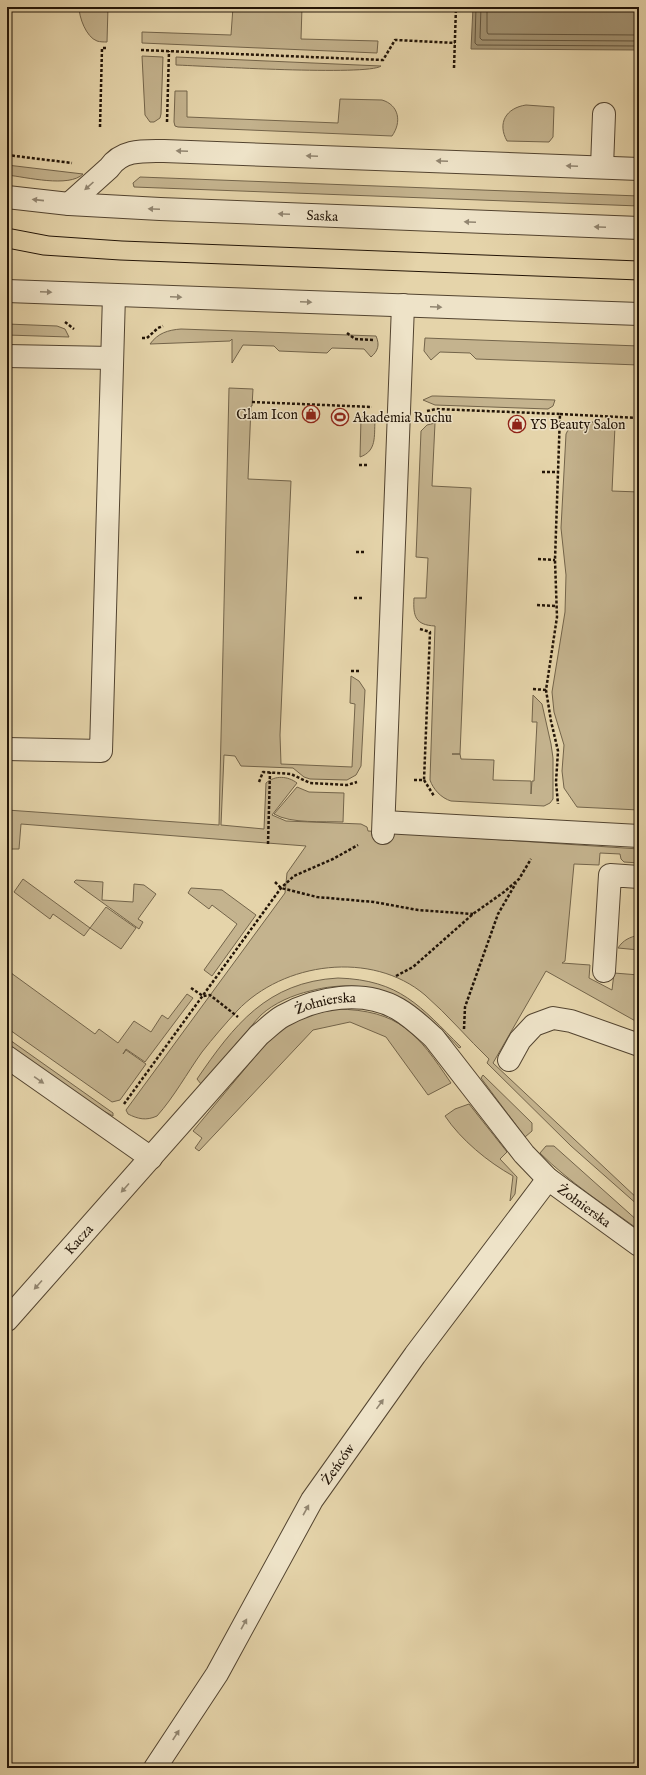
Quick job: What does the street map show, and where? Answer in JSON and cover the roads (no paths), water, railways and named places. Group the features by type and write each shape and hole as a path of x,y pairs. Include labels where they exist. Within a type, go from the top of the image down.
{"street":[{"path":"602,167 604,114"},
{"path":"70,204 109,168 113,162 128,153 139,151 639,169"},
{"name":"Saska","path":"7,197 70,204 160,209 639,228"},
{"path":"7,291 639,314"},
{"path":"7,748 101,751 114,295"},
{"path":"403,306 383,827 547,830 639,836"},
{"path":"7,356 112,358"},
{"path":"604,971 610,875 639,877"},
{"name":"Żołnierska","path":"150,1158 259,1035 281,1017 307,1004 332,998 354,998 375,1001 397,1008 417,1022 434,1038 524,1154 548,1178 639,1245"},
{"path":"509,1060 520,1040 534,1025 553,1018 571,1021 639,1045"},
{"path":"7,1057 150,1158"},
{"name":"Kacza","path":"7,1320 150,1158"},
{"name":"Żeńców","path":"155,1768 217,1674 312,1500 415,1355 548,1178"}],"water":[{"path":"473,7 639,7 639,50 471,49"}],"tram line":[{"path":"7,228 49,236 122,241 639,261"},
{"path":"7,248 43,255 120,260 639,280"}],"place":[{"name":"Glam Icon","path":"311,414"},
{"name":"Akademia Ruchu","path":"340,417"},
{"name":"YS Beauty Salon","path":"517,424"}]}
